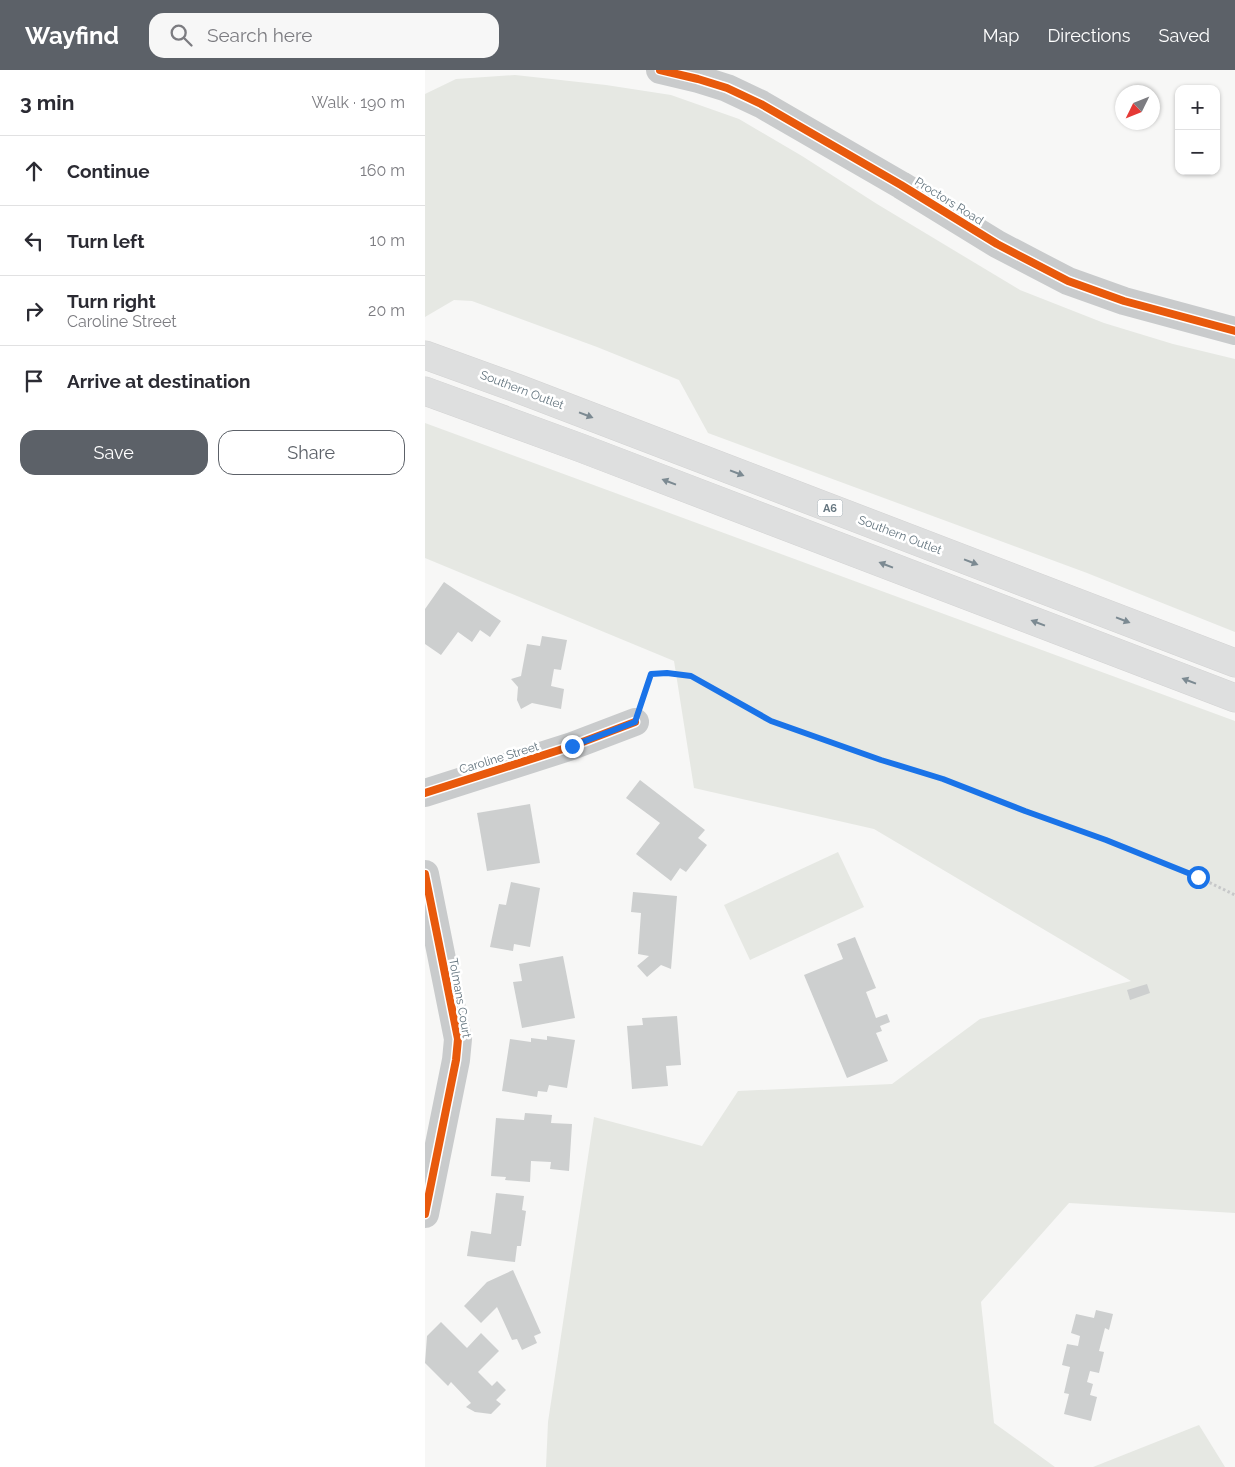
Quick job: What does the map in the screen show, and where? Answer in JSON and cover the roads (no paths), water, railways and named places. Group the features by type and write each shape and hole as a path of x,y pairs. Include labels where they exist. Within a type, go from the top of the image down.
{"highway":[{"name":"Southern Outlet","path":"425,355 519,389 1235,663"},
{"path":"425,391 581,448 1235,698"}],"street":[{"name":"Proctors Road","path":"659,70 727,88 761,104 997,244 1068,281 1124,302 1235,331"},
{"name":"Caroline Street","path":"425,792 572,746 635,722"},
{"name":"Tolmans Court","path":"425,874 457,1039 456,1060 425,1214"}]}
